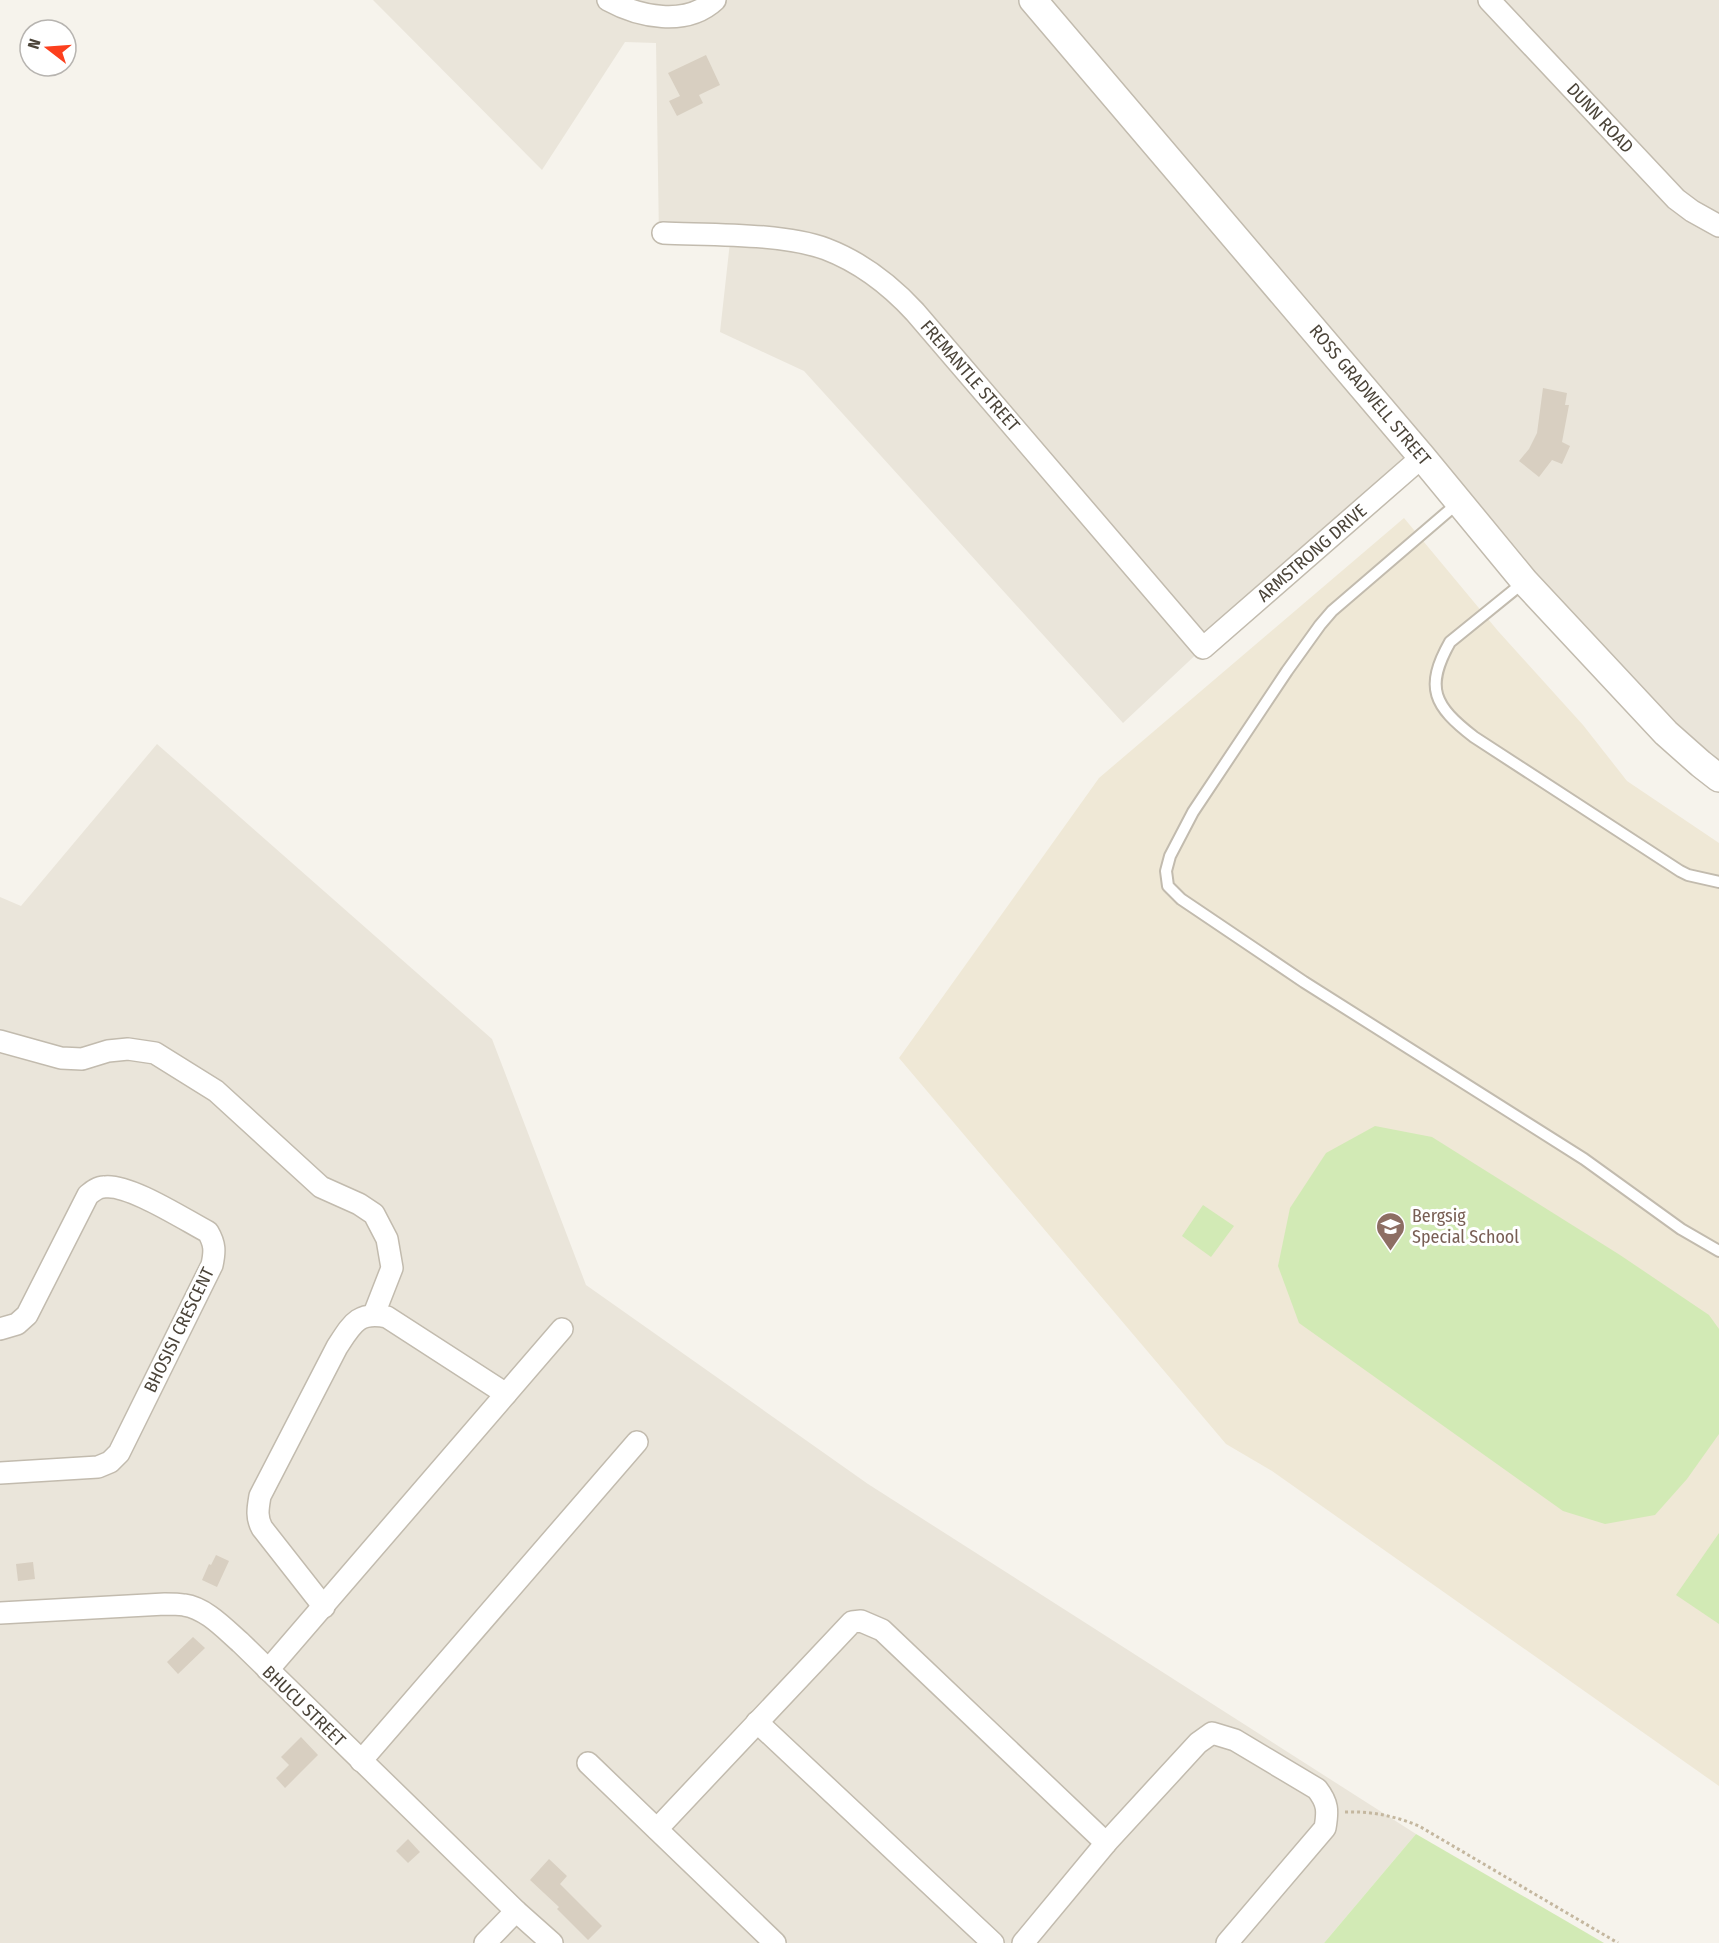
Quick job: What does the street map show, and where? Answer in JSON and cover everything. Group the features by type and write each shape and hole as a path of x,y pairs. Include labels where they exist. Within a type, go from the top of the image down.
{"street":[{"path":"608,0 643,14 666,16 688,14 710,5 715,0"},
{"name":"ROSS GRADWELL STREET","path":"1033,0 1422,457 1525,582 1666,733 1719,777"},
{"name":"DUNN ROAD","path":"1489,0 1676,200 1719,226"},
{"name":"FREMANTLE STREET","path":"663,233 790,240 826,249 876,276 915,312 1203,648"},
{"name":"ARMSTRONG DRIVE","path":"1203,648 1422,457"},
{"path":"0,1041 61,1058 82,1059 108,1051 128,1049 155,1053 216,1091 321,1187 359,1204 374,1214 387,1239 392,1268 374,1314"},
{"name":"BHOSISI CRESCENT","path":"0,1329 17,1324 27,1315 88,1195 96,1189 106,1186 126,1189 208,1232 213,1242 215,1252 212,1265 119,1453 110,1462 98,1467 0,1473"},
{"path":"324,1606 261,1528 257,1509 260,1496 337,1347 350,1327 363,1316 374,1314 387,1317 506,1394"},
{"path":"268,1670 562,1329"},
{"path":"361,1761 637,1442"},
{"name":"BHUCU STREET","path":"0,1613 186,1605 220,1624 516,1911 552,1943"},
{"path":"657,1829 852,1622 861,1621 882,1630 1106,1843"},
{"path":"757,1722 993,1943"},
{"path":"1023,1943 1106,1843 1198,1743 1212,1733 1235,1740 1317,1789 1325,1800 1328,1812 1325,1828 1227,1943"},
{"path":"588,1763 775,1943"},
{"path":"485,1943 516,1911"}],"lane":[{"path":"1459,502 1350,595 1320,625 1193,812 1170,856 1166,871 1168,886 1181,899 1304,982 1584,1159 1682,1229 1719,1251"},
{"path":"1525,582 1450,642 1437,670 1436,694 1441,705 1453,721 1474,737 1680,871 1719,882"}],"path":[{"path":"1328,1812 1356,1811 1397,1816 1419,1826 1618,1943"}],"shaded area":[{"path":"373,0 1719,0 1719,778 1422,457 1203,648 1123,723 804,371 720,332 730,242 659,239 656,43 625,42 542,170"},
{"name":"Bergsig Special School","path":"1404,518 1498,631 1583,725 1627,781 1719,843 1719,1786 1272,1471 1226,1444 899,1058 1099,778"},
{"path":"157,744 492,1039 586,1285 868,1484 1416,1834 1324,1943 0,1943 0,897 21,906"}],"green space":[{"path":"1375,1126 1432,1137 1620,1255 1709,1315 1719,1329 1719,1434 1687,1479 1655,1515 1605,1524 1563,1511 1299,1323 1278,1266 1290,1208 1326,1153"},
{"path":"1203,1205 1234,1226 1211,1257 1182,1236"},
{"path":"1719,1533 1719,1624 1676,1595"},
{"path":"1416,1834 1604,1943 1324,1943"}],"building":[{"path":"706,55 720,85 699,95 703,103 677,116 669,101 680,96 668,73"},
{"path":"1543,388 1567,393 1565,405 1569,405 1562,442 1570,446 1562,464 1552,460 1539,477 1519,461 1529,449 1537,433"},
{"path":"216,1555 229,1561 217,1587 202,1580"},
{"path":"33,1562 35,1579 18,1581 16,1564"},
{"path":"193,1637 205,1648 178,1674 167,1662"},
{"path":"301,1737 318,1755 285,1788 276,1778 289,1765 281,1757"},
{"path":"408,1839 420,1852 408,1863 396,1851"},
{"path":"549,1859 567,1876 560,1884 602,1926 588,1940 557,1909 559,1907 530,1880"}],"place":[{"name":"Bergsig Special School","path":"1391,1252"}]}
